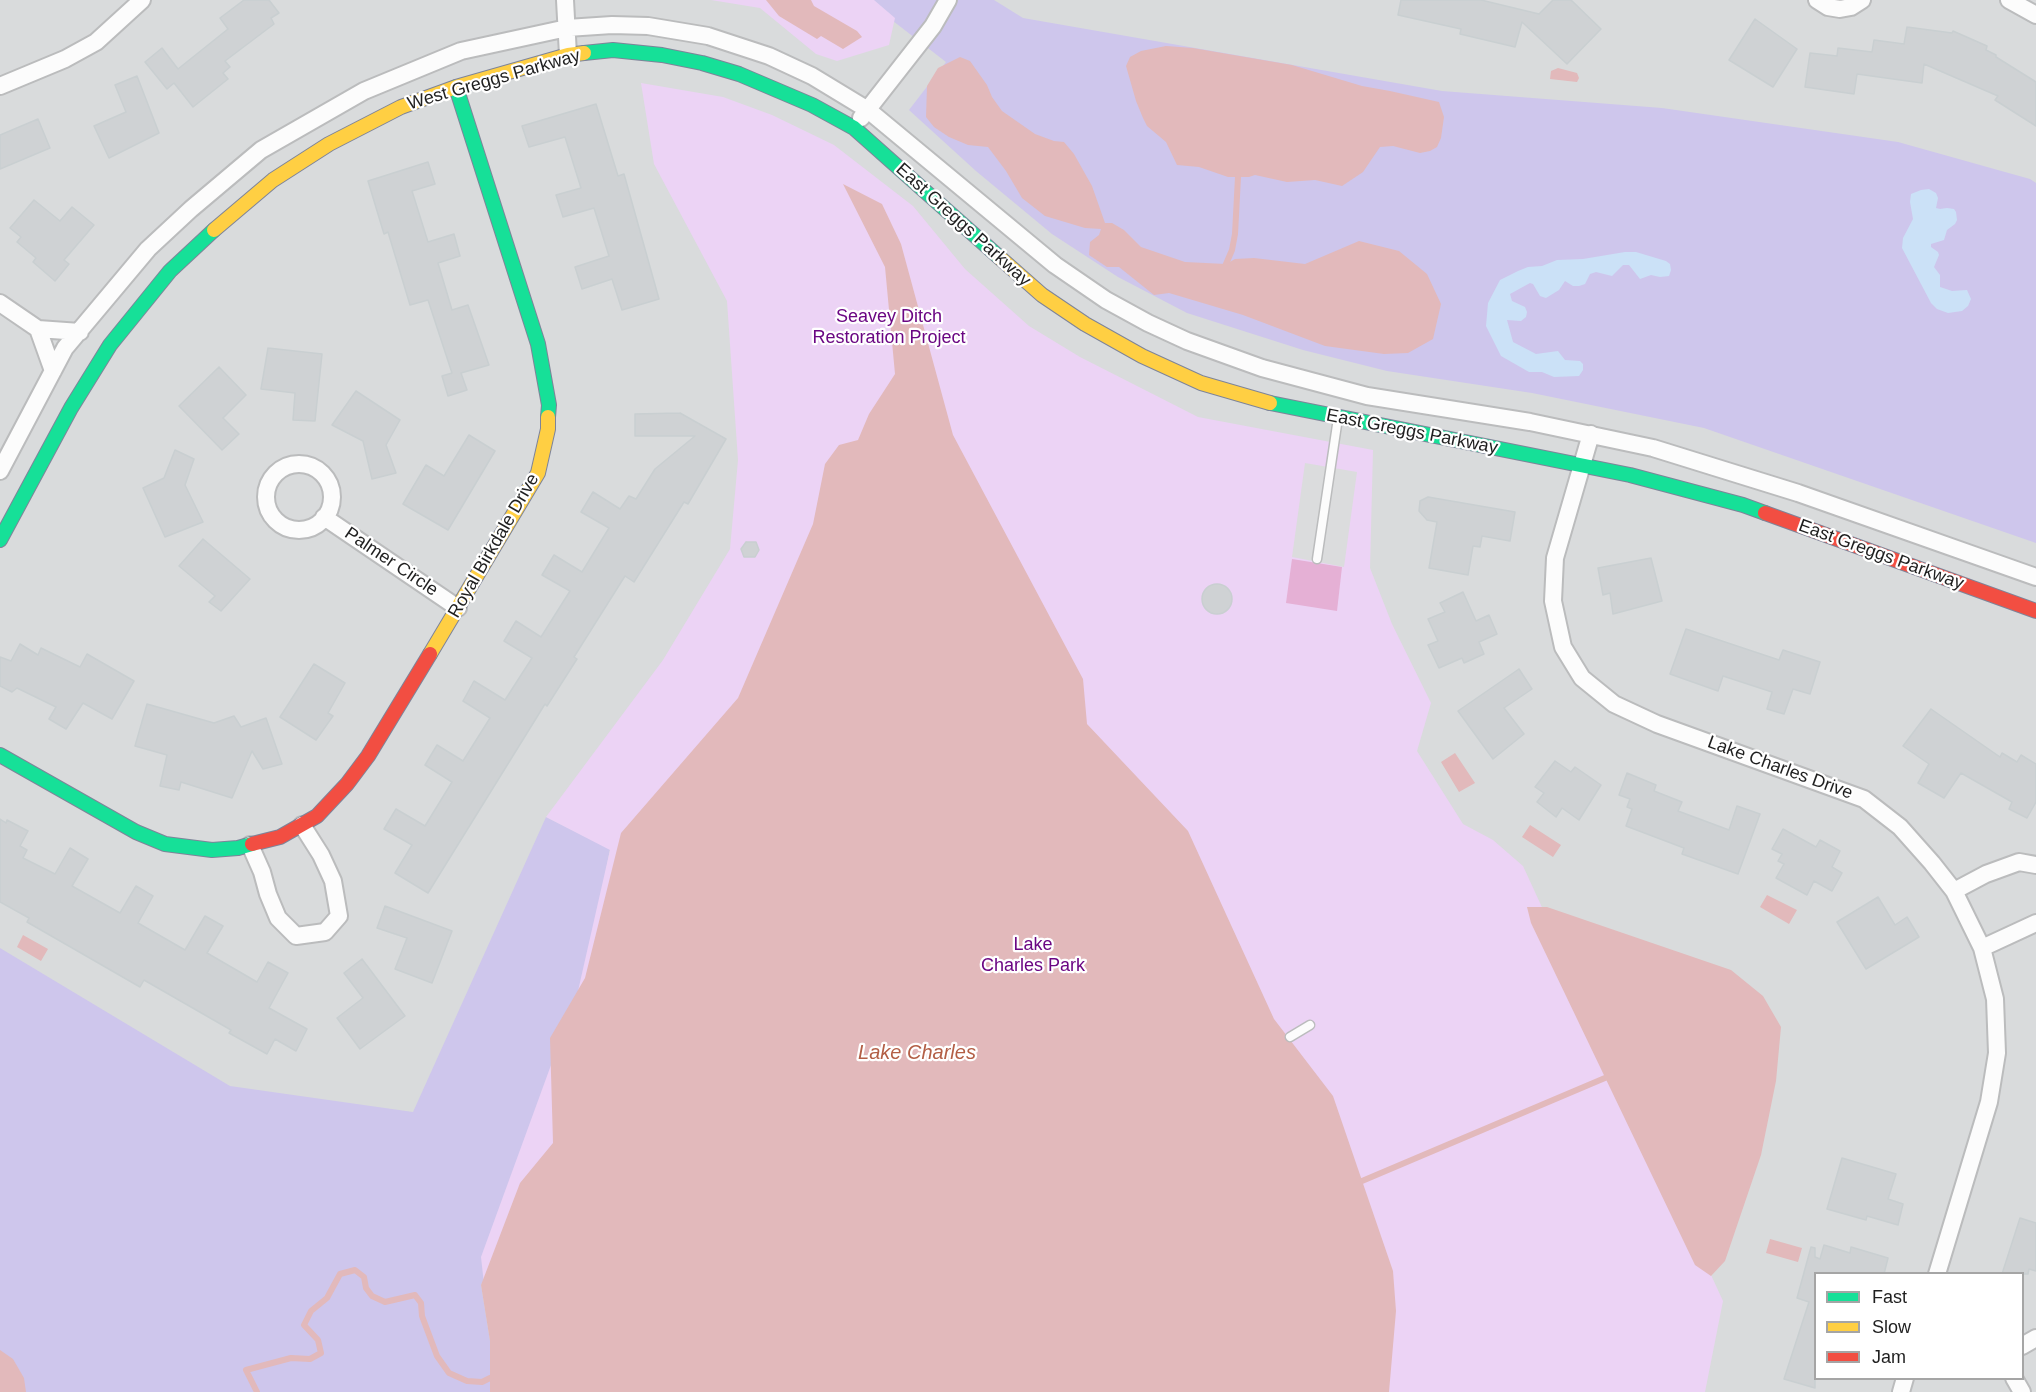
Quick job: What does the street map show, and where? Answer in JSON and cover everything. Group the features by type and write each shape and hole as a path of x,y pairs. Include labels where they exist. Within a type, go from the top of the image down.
{"street":[{"path":"0,86 65,59 96,42 142,0"},
{"path":"565,0 568,55"},
{"path":"854,128 933,26 948,0"},
{"path":"1817,0 1828,7 1839,9 1851,7 1862,0"},
{"path":"2009,0 2036,15"},
{"name":"West Greggs Parkway","path":"0,471 65,348 148,249 191,208 261,150 364,91 404,74 461,51 567,28 612,25 648,26 708,36 769,56 812,76 868,110"},
{"name":"West Greggs Parkway","path":"0,540 71,408 110,345 170,272 222,222 273,180 329,144 401,107 456,87 568,55 613,50 662,55 702,63 770,87 812,105 854,128"},
{"name":"Royal Birkdale Drive","path":"0,755 136,832 165,844 212,850 238,848 280,837 317,816 347,784 368,756 527,494 538,473 548,429 549,405 538,344 456,87"},
{"name":"East Greggs Parkway","path":"868,110 1055,265 1106,300 1187,341 1262,368 1367,396 1530,422 1653,448 1798,493 2036,577"},
{"name":"East Greggs Parkway","path":"854,128 1042,295 1085,324 1142,356 1201,383 1278,406 1630,475 1743,505 2036,611"},
{"path":"0,303 38,329 80,332"},
{"path":"38,329 53,371"},
{"name":"Lake Charles Drive","path":"1591,434 1555,558 1553,601 1563,647 1582,678 1614,704 1657,724 1864,799 1900,827 1954,891 1982,948 1995,999 1997,1053 1989,1102 1938,1272"},
{"name":"Palmer Circle","path":"324,517 458,608"},
{"path":"250,845 278,918 296,936 325,932 339,916 333,881 321,855 302,825"},
{"path":"1954,891 1986,874 2019,862 2036,865"},
{"path":"1982,948 2036,923"}],"lane":[{"path":"1317,559 1338,418"},
{"path":"1290,1037 1310,1025"}],"shaded area":[{"path":"0,0 2036,0 2036,1392 0,1392"},
{"path":"866,0 994,0 1023,18 1442,91 1662,108 1898,142 2030,179 2036,183 2036,543 1704,428 1532,393 1387,371 1303,350 1187,313 1118,277 1052,234 976,171 909,110 946,62"},
{"path":"1305,463 1357,472 1344,567 1292,557"},
{"path":"1292,559 1342,567 1337,611 1286,603"},
{"path":"546,817 610,849 553,1143 481,1285 490,1341 490,1392 0,1392 0,948 230,1086 413,1112"}],"sand":[{"path":"1929,189 1936,193 1938,198 1936,208 1954,209 1956,212 1957,220 1947,230 1944,240 1931,244 1931,247 1939,255 1934,267 1940,275 1940,287 1952,291 1967,290 1971,299 1962,311 1948,313 1937,309 1931,303 1902,248 1903,238 1913,219 1911,194"},
{"path":"1636,252 1666,261 1670,264 1669,276 1651,275 1640,279 1629,265 1623,265 1612,276 1596,272 1590,274 1585,284 1579,286 1573,286 1565,281 1559,290 1546,298 1540,296 1530,283 1510,294 1512,301 1525,307 1527,312 1526,317 1521,321 1507,320 1513,342 1536,354 1558,351 1565,360 1580,361 1583,364 1583,370 1579,376 1554,377 1542,372 1529,372 1501,356 1486,326 1488,303 1500,280 1528,267 1542,266 1557,260 1583,259"}],"green space":[{"path":"711,0 874,0 895,18 889,45 837,61 816,54 760,8"},
{"name":"Lake Charles Park","path":"641,83 723,97 772,115 834,145 913,206 965,269 1029,326 1080,357 1198,417 1373,450 1370,568 1392,624 1431,703 1417,751 1463,824 1493,840 1523,866 1723,1301 1705,1392 496,1392 481,1257 578,991 610,850 546,817 663,660 730,549 738,460 727,301 654,164"}],"water":[{"path":"766,0 811,0 814,6 857,31 862,37 843,49 821,36 817,39 779,16"},
{"path":"1166,46 1193,48 1292,65 1362,86 1439,102 1444,117 1441,138 1437,147 1420,153 1393,146 1380,147 1363,172 1342,186 1315,180 1287,182 1255,175 1228,177 1199,167 1177,165 1166,142 1147,126 1136,101 1126,66 1130,57 1141,51"},
{"path":"960,57 970,61 1002,111 1035,134 1064,142 1074,154 1092,186 1105,223 1112,223 1124,230 1141,247 1185,262 1226,264 1235,259 1254,258 1305,264 1359,241 1399,251 1427,274 1441,304 1433,339 1408,353 1384,354 1325,346 1243,315 1169,293 1154,295 1119,267 1107,267 1089,255 1090,242 1099,235 1101,229 1085,228 1045,216 1022,198 988,147 968,145 949,137 934,127 926,117 927,86 938,68"},
{"path":"1558,68 1577,73 1579,78 1577,82 1550,79 1551,71"},
{"name":"Lake Charles","path":"843,184 882,204 901,244 953,435 1083,679 1087,724 1188,831 1274,1019 1333,1096 1393,1271 1396,1311 1389,1392 490,1392 490,1341 481,1285 520,1183 553,1143 550,1038 585,978 621,833 738,698 813,524 825,464 839,445 858,440 869,414 895,374 885,267"},
{"path":"1455,753 1475,783 1459,792 1441,762"},
{"path":"1530,825 1561,845 1553,857 1522,837"},
{"path":"1767,895 1797,910 1789,924 1760,907"},
{"path":"1527,907 1547,907 1731,970 1763,996 1781,1027 1776,1081 1761,1155 1725,1261 1711,1276 1695,1265 1531,923"},
{"path":"23,935 48,949 41,961 17,947"},
{"path":"1770,1239 1802,1248 1798,1262 1766,1253"},
{"path":"0,1350 13,1359 24,1378 26,1392 0,1392"}],"building":[{"path":"244,0 269,0 279,13 271,18 274,24 225,61 230,67 223,73 228,79 193,107 174,83 167,89 145,62 162,48 178,69 228,29 220,18"},
{"path":"1401,0 1481,0 1539,14 1553,0 1571,0 1601,29 1567,64 1522,22 1515,47 1460,34 1461,29 1398,15"},
{"path":"1755,19 1797,49 1773,87 1729,60"},
{"path":"1907,27 1952,33 1953,31 1987,46 1986,50 2036,82 2036,126 1995,100 1998,96 1924,64 1922,83 1857,74 1854,94 1805,87 1810,53 1837,56 1838,48 1872,52 1874,40 1904,44"},
{"path":"137,76 159,133 109,158 94,126 126,112 115,85"},
{"path":"596,104 618,176 624,174 659,299 622,310 612,279 582,289 575,267 609,256 594,208 563,217 556,195 581,188 565,137 529,147 522,126"},
{"path":"38,119 50,148 0,169 0,135"},
{"path":"428,162 435,184 412,191 428,242 454,234 460,256 438,263 452,310 468,305 489,365 461,373 467,390 448,396 442,376 452,373 428,300 410,305 388,232 384,234 368,181"},
{"path":"34,200 60,221 72,207 94,225 64,260 69,264 55,281 33,262 36,258 17,242 21,237 10,228"},
{"path":"268,348 322,354 315,421 293,420 295,393 261,389"},
{"path":"219,367 246,395 223,418 239,434 222,450 179,406"},
{"path":"356,391 400,420 386,445 396,473 372,479 363,441 332,425"},
{"path":"680,413 726,439 688,504 684,502 634,582 625,576 574,657 577,659 547,706 545,704 428,893 395,873 412,845 384,829 396,809 425,826 452,782 425,765 437,745 463,761 490,718 463,701 474,681 505,700 532,658 504,641 516,621 541,637 570,591 542,575 554,555 582,572 609,528 581,512 593,492 620,509 629,496 636,499 655,469 695,436 635,436 635,414"},
{"path":"469,435 495,451 448,530 403,504 426,465 444,476"},
{"path":"175,450 194,459 185,485 203,522 165,537 143,488 164,478"},
{"path":"1428,497 1515,512 1510,541 1482,536 1480,547 1473,546 1468,575 1429,568 1437,522 1427,520 1419,511 1420,501"},
{"path":"203,539 250,579 221,611 209,602 215,596 179,566"},
{"path":"746,542 756,542 759,550 755,557 744,557 741,549"},
{"path":"1651,558 1662,601 1613,614 1610,593 1603,595 1598,568"},
{"path":"1217,584 1223,585 1231,593 1231,605 1223,613 1217,614 1211,613 1203,605 1202,599 1203,593 1211,585"},
{"path":"1463,592 1476,621 1489,615 1497,634 1479,642 1484,654 1464,663 1462,658 1439,668 1428,645 1438,641 1428,619 1445,612 1440,603"},
{"path":"1686,629 1779,660 1783,650 1820,662 1810,694 1793,689 1784,714 1767,709 1772,692 1723,676 1718,691 1670,674"},
{"path":"20,644 38,655 41,648 80,667 87,654 134,681 112,719 83,703 66,729 49,719 56,707 17,688 12,692 0,686 0,657 11,661"},
{"path":"314,664 345,683 328,713 333,716 316,740 280,717"},
{"path":"1519,669 1532,689 1504,708 1524,734 1493,759 1458,711"},
{"path":"147,704 214,723 234,716 241,727 266,718 282,764 263,769 252,751 232,798 181,782 179,790 160,786 167,755 135,746"},
{"path":"1931,709 2000,757 2002,753 2017,762 2021,755 2036,764 2036,802 2027,818 2009,809 2012,802 1961,773 1944,798 1918,783 1929,764 1903,746"},
{"path":"1555,761 1571,772 1575,767 1601,785 1579,820 1562,808 1556,817 1537,802 1544,793 1535,787"},
{"path":"1627,773 1656,785 1654,791 1682,802 1678,811 1729,830 1737,806 1760,814 1738,874 1682,854 1684,848 1626,826 1632,809 1627,807 1630,799 1619,795"},
{"path":"0,819 6,823 7,820 28,831 20,846 27,850 23,858 55,874 70,848 88,859 72,886 120,913 136,886 153,896 138,923 185,950 205,916 223,926 207,953 257,982 268,962 288,973 269,1008 307,1029 296,1051 275,1039 267,1054 229,1033 231,1030 144,980 140,987 27,922 29,918 0,902"},
{"path":"1783,829 1816,847 1820,840 1840,851 1832,867 1842,873 1832,891 1814,881 1807,895 1776,878 1784,864 1778,861 1782,854 1772,849"},
{"path":"1878,897 1895,925 1907,917 1919,937 1866,969 1837,922"},
{"path":"385,906 452,931 432,983 395,969 407,938 377,928"},
{"path":"362,959 405,1016 360,1049 337,1018 363,998 344,973"},
{"path":"1842,1158 1896,1174 1888,1199 1903,1204 1898,1225 1867,1216 1866,1220 1827,1209"},
{"path":"2020,1218 2036,1223 2036,1271 2029,1269 2028,1274 2003,1272"},
{"path":"1824,1245 1850,1253 1851,1247 1888,1258 1884,1272 1814,1272 1815,1388 1784,1379 1809,1302 1797,1298 1811,1247 1815,1248 1815,1257 1820,1259"}],"waterway":[{"path":"1226,264 1235,234 1238,177"},
{"path":"1362,1181 1612,1075"},
{"path":"257,1392 246,1370 291,1358 310,1359 321,1353 318,1340 304,1325 311,1311 327,1298 340,1274 355,1270 364,1277 366,1288 372,1296 385,1302 415,1295 421,1303 422,1316 437,1356 449,1373 467,1381 482,1382 490,1378"}],"traffic: fast":[{"path":"584,53 613,50 662,55 702,63 739,74 812,105 854,128 999,257"},
{"path":"456,87 538,344 549,405 548,417"},
{"path":"0,540 71,408 110,345 170,271 214,230"},
{"path":"1270,403 1630,475 1765,513"},
{"path":"0,755 136,832 165,844 212,850 238,848 252,844"}],"traffic: slow":[{"path":"214,230 273,180 329,144 401,107 456,87 568,55 584,53"},
{"path":"999,257 1042,295 1085,324 1142,356 1201,383 1270,403"},
{"path":"430,654 538,473 548,429 548,417"}],"traffic: jam":[{"path":"1765,513 2036,611"},
{"path":"252,844 280,837 317,816 347,784 368,756 430,654"}],"park label":[{"name":"Seavey Ditch Restoration Project","path":"889,327"}]}
